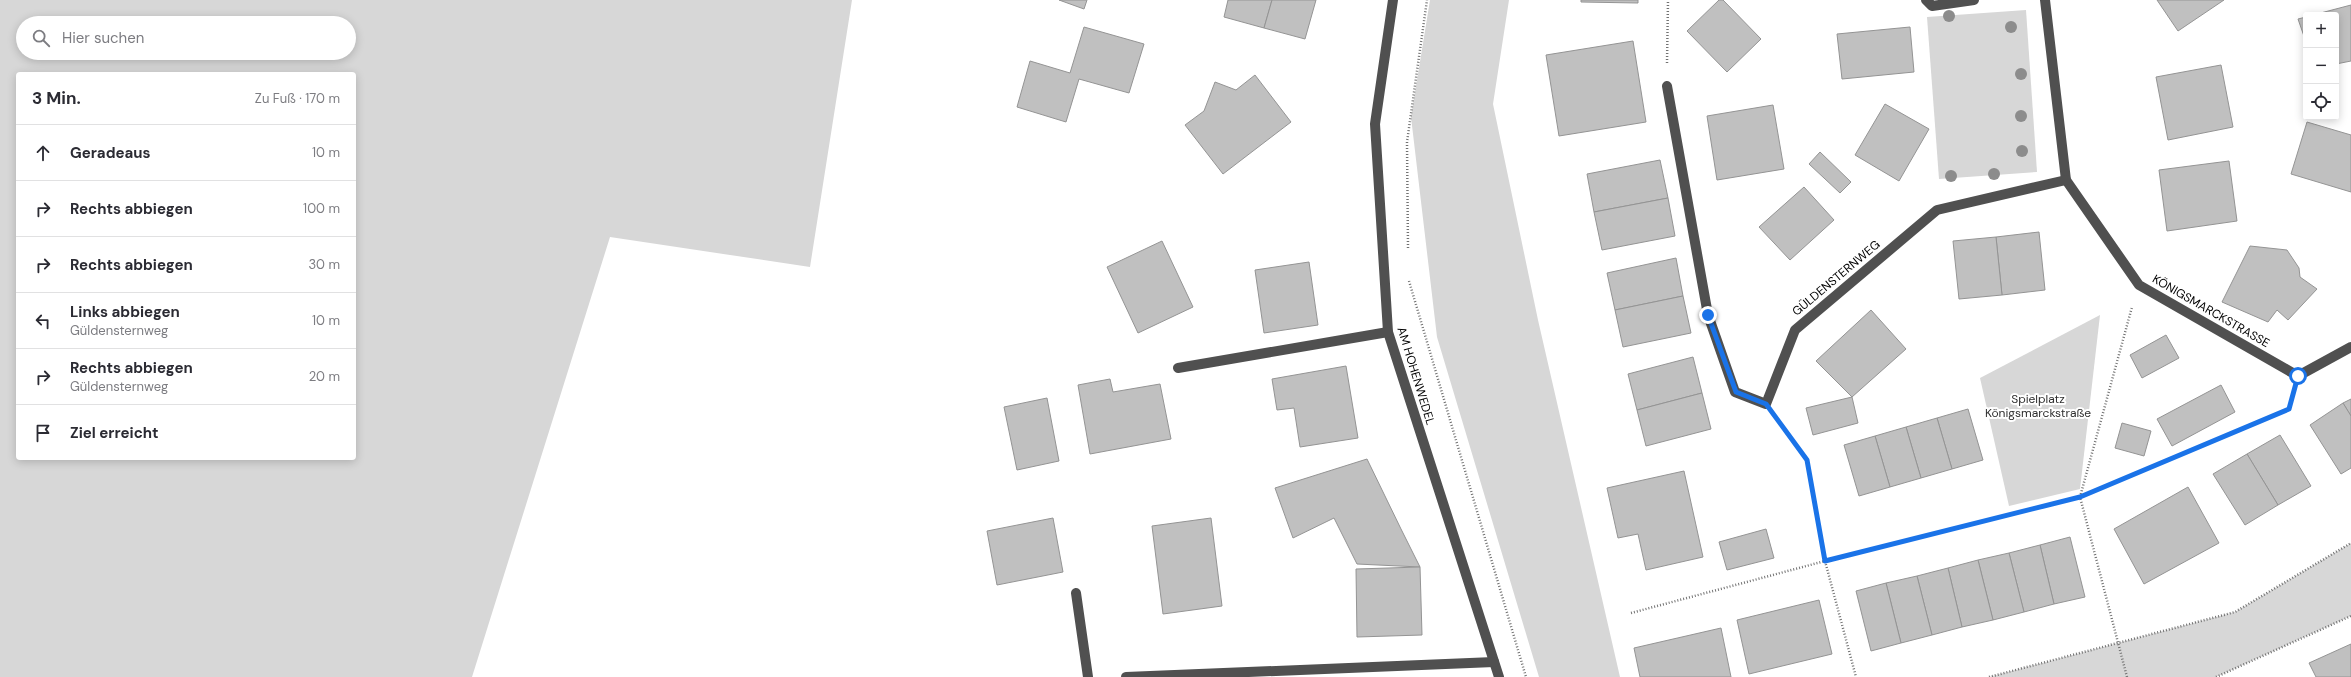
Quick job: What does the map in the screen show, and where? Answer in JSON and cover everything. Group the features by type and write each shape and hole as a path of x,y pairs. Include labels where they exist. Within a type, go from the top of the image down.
{"street":[{"name":"AM HOHENWEDEL","path":"1393,0 1375,124 1388,332 1499,677"},
{"path":"1926,0 1932,6 1974,0"},
{"name":"KÖNIGSMARCKSTRASSE","path":"2045,0 2066,180 2139,285 2298,376"},
{"path":"1667,86 1708,315 1736,392 1766,404"},
{"name":"GÜLDENSTERNWEG","path":"1766,404 1795,330 1937,210 2066,180"},
{"path":"1178,368 1388,332"},
{"path":"2298,376 2351,347"},
{"path":"1076,593 1088,677"},
{"path":"1126,677 1494,662"}],"path":[{"path":"1408,253 1406,142 1426,0"},
{"path":"1667,86 1668,0"},
{"path":"1408,276 1526,677"},
{"path":"2127,677 2080,497 2139,285"},
{"path":"1631,613 1825,561 2080,497 2289,409 2298,376"},
{"path":"1766,404 1807,460 1825,561 1856,677"},
{"path":"1989,677 2235,612 2351,543"},
{"path":"2216,677 2351,616"}],"green space":[{"path":"0,0 852,0 810,267 610,237 472,677 0,677"},
{"path":"1430,0 1509,0 1493,104 1538,320 1620,677 1539,677 1437,337 1411,117"},
{"path":"2026,10 2037,172 1939,179 1927,17"},
{"name":"Spielplatz Königsmarckstraße","path":"2100,315 2080,489 2009,506 1980,378"},
{"path":"2351,543 2351,616 2216,677 1989,677 2235,612"}],"building":[{"path":"1059,0 1087,0 1084,9"},
{"path":"1228,0 1272,0 1264,28 1224,17"},
{"path":"1272,0 1316,0 1305,39 1264,28"},
{"path":"1581,0 1638,0 1638,3 1581,2"},
{"path":"1719,0 1723,0 1761,39 1727,72 1687,31"},
{"path":"2157,0 2224,0 2178,31"},
{"path":"2351,5 2351,61 2339,63 2339,12 2324,12"},
{"path":"2303,18 2303,33 2298,19"},
{"path":"1084,27 1144,44 1129,93 1079,79 1066,122 1017,107 1030,61 1070,73"},
{"path":"1910,27 1914,72 1842,79 1837,34"},
{"path":"1633,41 1646,122 1559,136 1546,55"},
{"path":"2221,65 2233,127 2168,140 2156,77"},
{"path":"1255,75 1291,122 1223,174 1185,125 1204,111 1215,82 1236,90"},
{"path":"1885,104 1929,129 1899,181 1855,155"},
{"path":"1773,105 1784,169 1717,180 1707,116"},
{"path":"2307,122 2351,135 2351,192 2291,174"},
{"path":"1820,152 1851,182 1840,193 1809,164"},
{"path":"1660,160 1668,198 1594,212 1587,174"},
{"path":"2229,161 2237,221 2167,231 2159,170"},
{"path":"1804,187 1834,220 1790,260 1759,227"},
{"path":"1668,198 1675,236 1602,250 1594,212"},
{"path":"2039,232 2045,290 2002,295 1996,237"},
{"path":"1996,237 2002,295 1959,299 1953,241"},
{"path":"1162,241 1193,307 1138,333 1107,267"},
{"path":"2250,246 2287,250 2299,268 2300,277 2317,289 2288,320 2277,310 2268,322 2222,302"},
{"path":"1676,258 1683,296 1615,310 1607,273"},
{"path":"1309,262 1318,325 1264,333 1255,270"},
{"path":"1683,296 1691,333 1623,347 1615,310"},
{"path":"1871,310 1906,349 1852,397 1816,361"},
{"path":"2166,335 2179,358 2142,378 2130,355"},
{"path":"1693,357 1702,393 1637,410 1628,374"},
{"path":"1346,366 1358,438 1300,447 1294,408 1277,410 1272,379"},
{"path":"1110,379 1113,392 1160,384 1171,439 1090,454 1078,385"},
{"path":"2221,385 2235,412 2172,446 2157,419"},
{"path":"1702,393 1711,429 1646,446 1637,410"},
{"path":"1852,397 1858,423 1813,435 1806,408"},
{"path":"1047,398 1059,461 1017,470 1004,407"},
{"path":"2351,399 2351,416 2343,403"},
{"path":"2343,403 2351,416 2351,468 2341,474 2310,425"},
{"path":"1968,409 1983,460 1952,469 1937,418"},
{"path":"1937,418 1952,469 1921,478 1906,427"},
{"path":"2122,423 2151,431 2144,456 2115,448"},
{"path":"1906,427 1921,478 1890,487 1875,436"},
{"path":"2280,435 2311,486 2278,505 2247,454"},
{"path":"1875,436 1890,487 1859,496 1844,445"},
{"path":"2247,454 2278,505 2245,525 2213,474"},
{"path":"1367,459 1420,567 1357,564 1334,518 1293,538 1275,488"},
{"path":"1684,471 1703,557 1646,570 1638,534 1618,538 1607,488"},
{"path":"2188,487 2219,543 2144,584 2114,529"},
{"path":"1053,518 1063,572 997,585 987,531"},
{"path":"1211,518 1222,606 1163,614 1152,526"},
{"path":"1766,529 1774,558 1727,570 1719,542"},
{"path":"2070,537 2085,597 2054,604 2040,545"},
{"path":"2040,545 2054,604 2024,612 2009,553"},
{"path":"2009,553 2024,612 1993,620 1978,560"},
{"path":"1978,560 1993,620 1962,627 1948,568"},
{"path":"1420,567 1422,635 1357,637 1356,569"},
{"path":"1948,568 1962,627 1932,635 1917,576"},
{"path":"1917,576 1932,635 1901,643 1886,583"},
{"path":"1886,583 1901,643 1871,651 1856,591"},
{"path":"1819,600 1832,654 1749,674 1737,620"},
{"path":"1721,628 1731,677 1640,677 1634,648"},
{"path":"2351,644 2351,677 2316,677 2309,663"}],"route":[{"path":"1708,315 1736,392 1766,404 1807,460 1825,561 2080,497 2289,409 2298,376"}]}
